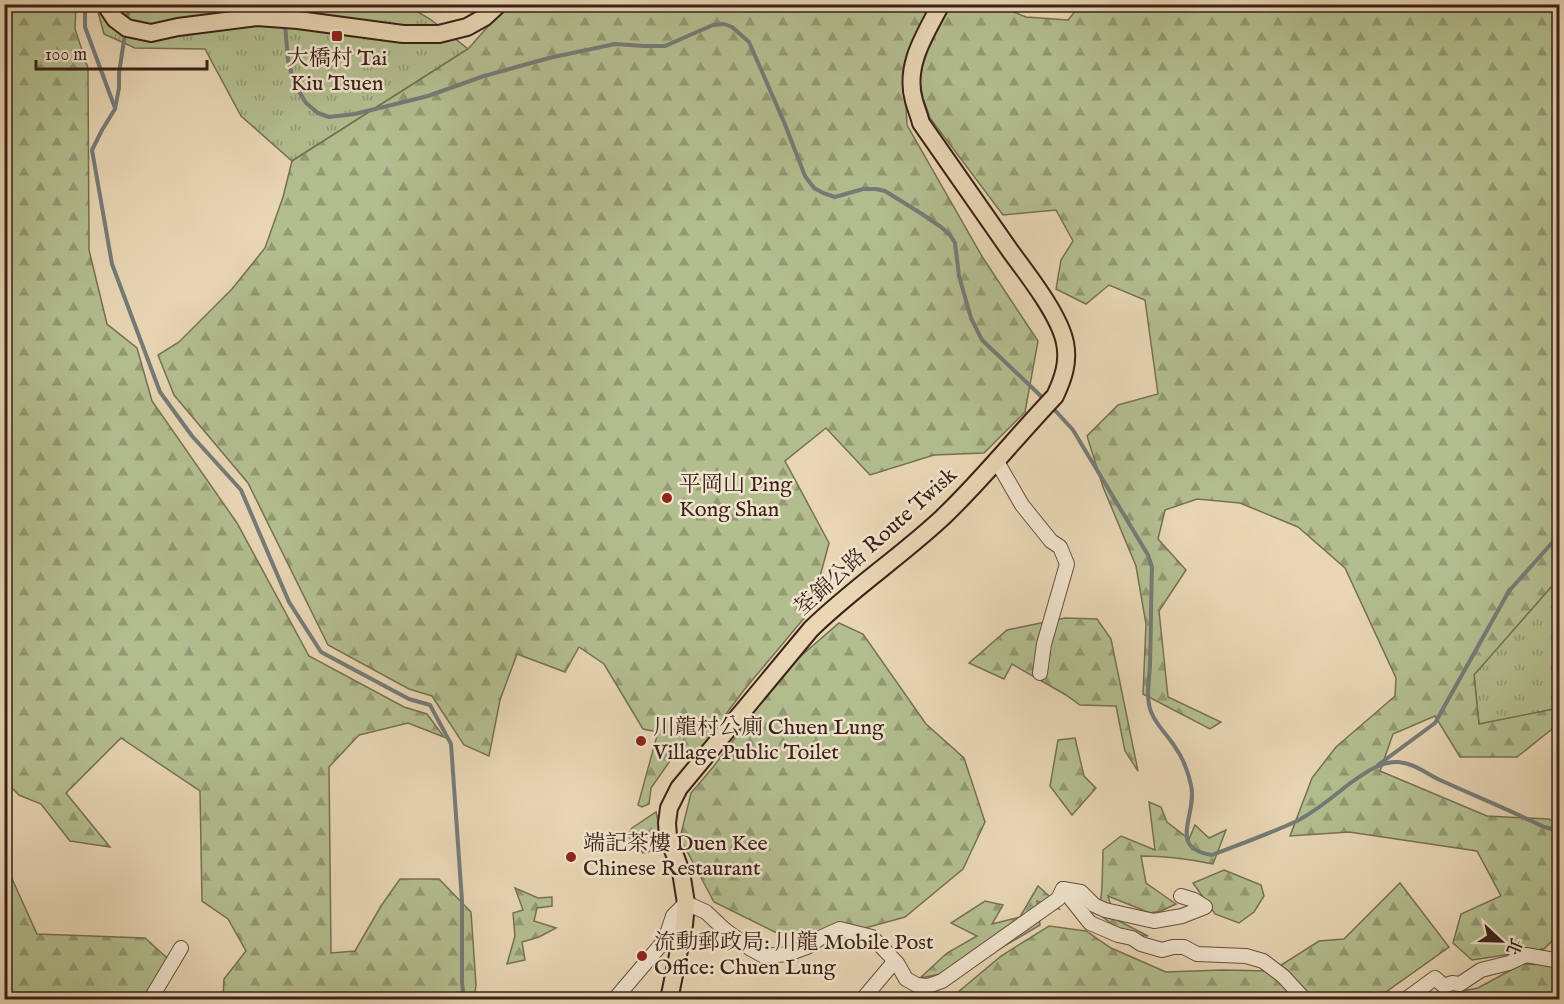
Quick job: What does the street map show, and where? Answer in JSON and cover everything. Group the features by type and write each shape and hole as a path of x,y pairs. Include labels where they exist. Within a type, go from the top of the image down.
{"main road":[{"path":"105,4 115,19 127,28 138,32 151,33 251,17 298,20 403,34 440,34 467,27 484,17 499,4"},
{"name":"荃錦公路 Route Twisk","path":"669,999 682,937 686,903 681,872 670,842 666,822 669,808 679,788 812,629 836,606 943,517 1055,396 1064,377 1065,343 1060,328 1032,281 921,123 911,84 912,66 941,4"}],"street":[{"path":"996,459 1022,505 1052,541 1060,547 1067,564 1044,644 1040,673"},
{"path":"614,999 665,940 673,916 686,903 705,912 725,930 764,956 788,954 807,947 840,929 873,937 906,979 917,985 928,986 942,981 1058,899 1064,889"},
{"path":"1064,889 1081,892 1094,905 1105,910 1154,921 1182,916 1205,907 1181,896"},
{"path":"1064,889 1090,923 1162,950 1184,947 1197,954 1245,956 1263,961 1283,976 1305,999"},
{"path":"149,999 182,948"},
{"path":"1405,999 1435,978 1444,986 1452,983 1460,984 1481,970 1509,963 1526,955 1560,961"},
{"path":"862,999 894,962"}],"green space":[{"path":"508,4 933,5 904,65 907,125 983,258 1038,341 1025,412 984,453 934,455 870,475 826,428 785,461 829,543 811,610 744,690 693,761 677,751 651,788 649,804 642,807 638,805 658,732 643,729 604,664 579,647 565,672 517,654 500,700 489,756 464,745 432,696 409,689 328,645 248,483 174,395 158,355 179,342 232,289 265,248 283,197 292,161 468,49"},
{"path":"1081,4 1559,5 1559,578 1474,675 1479,724 1559,708 1559,726 1517,757 1460,757 1435,716 1393,734 1380,771 1487,816 1548,819 1559,823 1559,934 1544,949 1472,960 1453,943 1461,914 1501,896 1477,851 1349,832 1290,836 1312,778 1336,747 1395,696 1396,678 1345,568 1298,527 1240,503 1197,499 1165,510 1158,539 1186,570 1159,611 1168,697 1221,722 1210,729 1143,694 1146,624 1136,566 1103,487 1087,436 1118,405 1158,394 1145,300 1109,285 1086,304 1056,289 1061,260 1073,241 1056,210 1003,215 930,118 920,83 928,48 951,5 996,5 1026,17 1068,20"},
{"path":"4,5 76,5 75,29 88,68 89,250 107,324 137,348 152,401 237,523 309,656 404,707 427,714 444,737 408,723 359,735 329,767 331,953 355,951 381,906 400,879 439,879 471,912 476,985 474,999 223,999 224,979 246,951 228,919 202,901 200,791 121,738 66,793 110,847 70,841 41,804 19,795 5,781"},
{"path":"96,5 406,5 430,19 468,49 292,161 241,116 205,49 135,48 104,34"},
{"path":"1559,578 1559,708 1479,725 1474,674"},
{"path":"1065,618 1097,619 1111,639 1138,771 1125,751 1116,706 1080,705 1012,664 1004,679 969,663 1007,630"},
{"path":"839,623 863,634 926,724 964,758 985,822 963,869 905,917 836,936 777,933 714,902 680,838 691,793 794,662"},
{"path":"1075,738 1084,776 1096,788 1072,815 1050,786 1058,740"},
{"path":"1149,802 1161,807 1167,822 1189,839 1195,825 1209,838 1226,830 1213,864 1177,858 1141,856 1146,883 1176,904 1150,913 1108,896 1115,919 1148,936 1124,934 1099,914 1103,850 1121,836 1155,850"},
{"path":"656,812 659,826 657,850 643,853 628,836 632,828"},
{"path":"4,861 37,934 145,938 176,966 157,991 129,996 128,999 5,999"},
{"path":"1224,870 1261,885 1264,896 1254,912 1239,923 1215,914 1193,883"},
{"path":"1400,883 1449,947 1376,999 914,1000 917,993 957,993 1001,956 1049,926 1086,931 1111,948 1166,972 1272,971 1319,941 1344,939"},
{"path":"1038,886 1059,909 1037,901 1040,925 968,969 920,978 947,953 977,936 951,923 985,901 1003,905 992,924 1020,917"},
{"path":"515,888 538,898 552,897 552,906 537,908 534,921 556,928 539,937 522,942 525,960 507,964 515,936 513,913 523,910"},
{"path":"1522,964 1559,965 1559,999 1414,1000 1478,988"}],"waterway":[{"path":"85,4 85,27 115,108"},
{"path":"127,20 129,4"},
{"path":"285,14 287,4"},
{"path":"285,24 288,60 294,83 306,103 318,113 329,117 355,114 428,96 484,76 549,58 615,44 665,46 713,25 724,24 732,27 749,42 805,176 814,188 835,197 863,189 885,191 950,235 955,243 959,276 971,318 982,340 1044,399"},
{"path":"125,34 115,109 92,150 112,264 160,392 192,436 241,490 289,602 321,652 409,699 430,705 451,744 462,901 464,1000"},
{"path":"1052,407 1073,430 1148,555 1152,567 1148,699 1153,716 1183,760 1191,785 1191,808 1187,829 1190,845 1198,851 1212,855 1276,830 1311,813 1366,772 1391,762 1415,767 1544,827 1560,831"},
{"path":"1378,765 1435,723 1509,591 1560,534"}],"place":[{"name":"大橋村 Tai Kiu Tsuen","path":"337,36"},
{"name":"平岡山 Ping Kong Shan","path":"667,498"},
{"name":"川龍村公廁 Chuen Lung Village Public Toilet","path":"641,741"},
{"name":"端記茶樓 Duen Kee Chinese Restaurant","path":"571,857"},
{"name":"流動郵政局: 川龍 Mobile Post Office: Chuen Lung","path":"642,956"}]}
